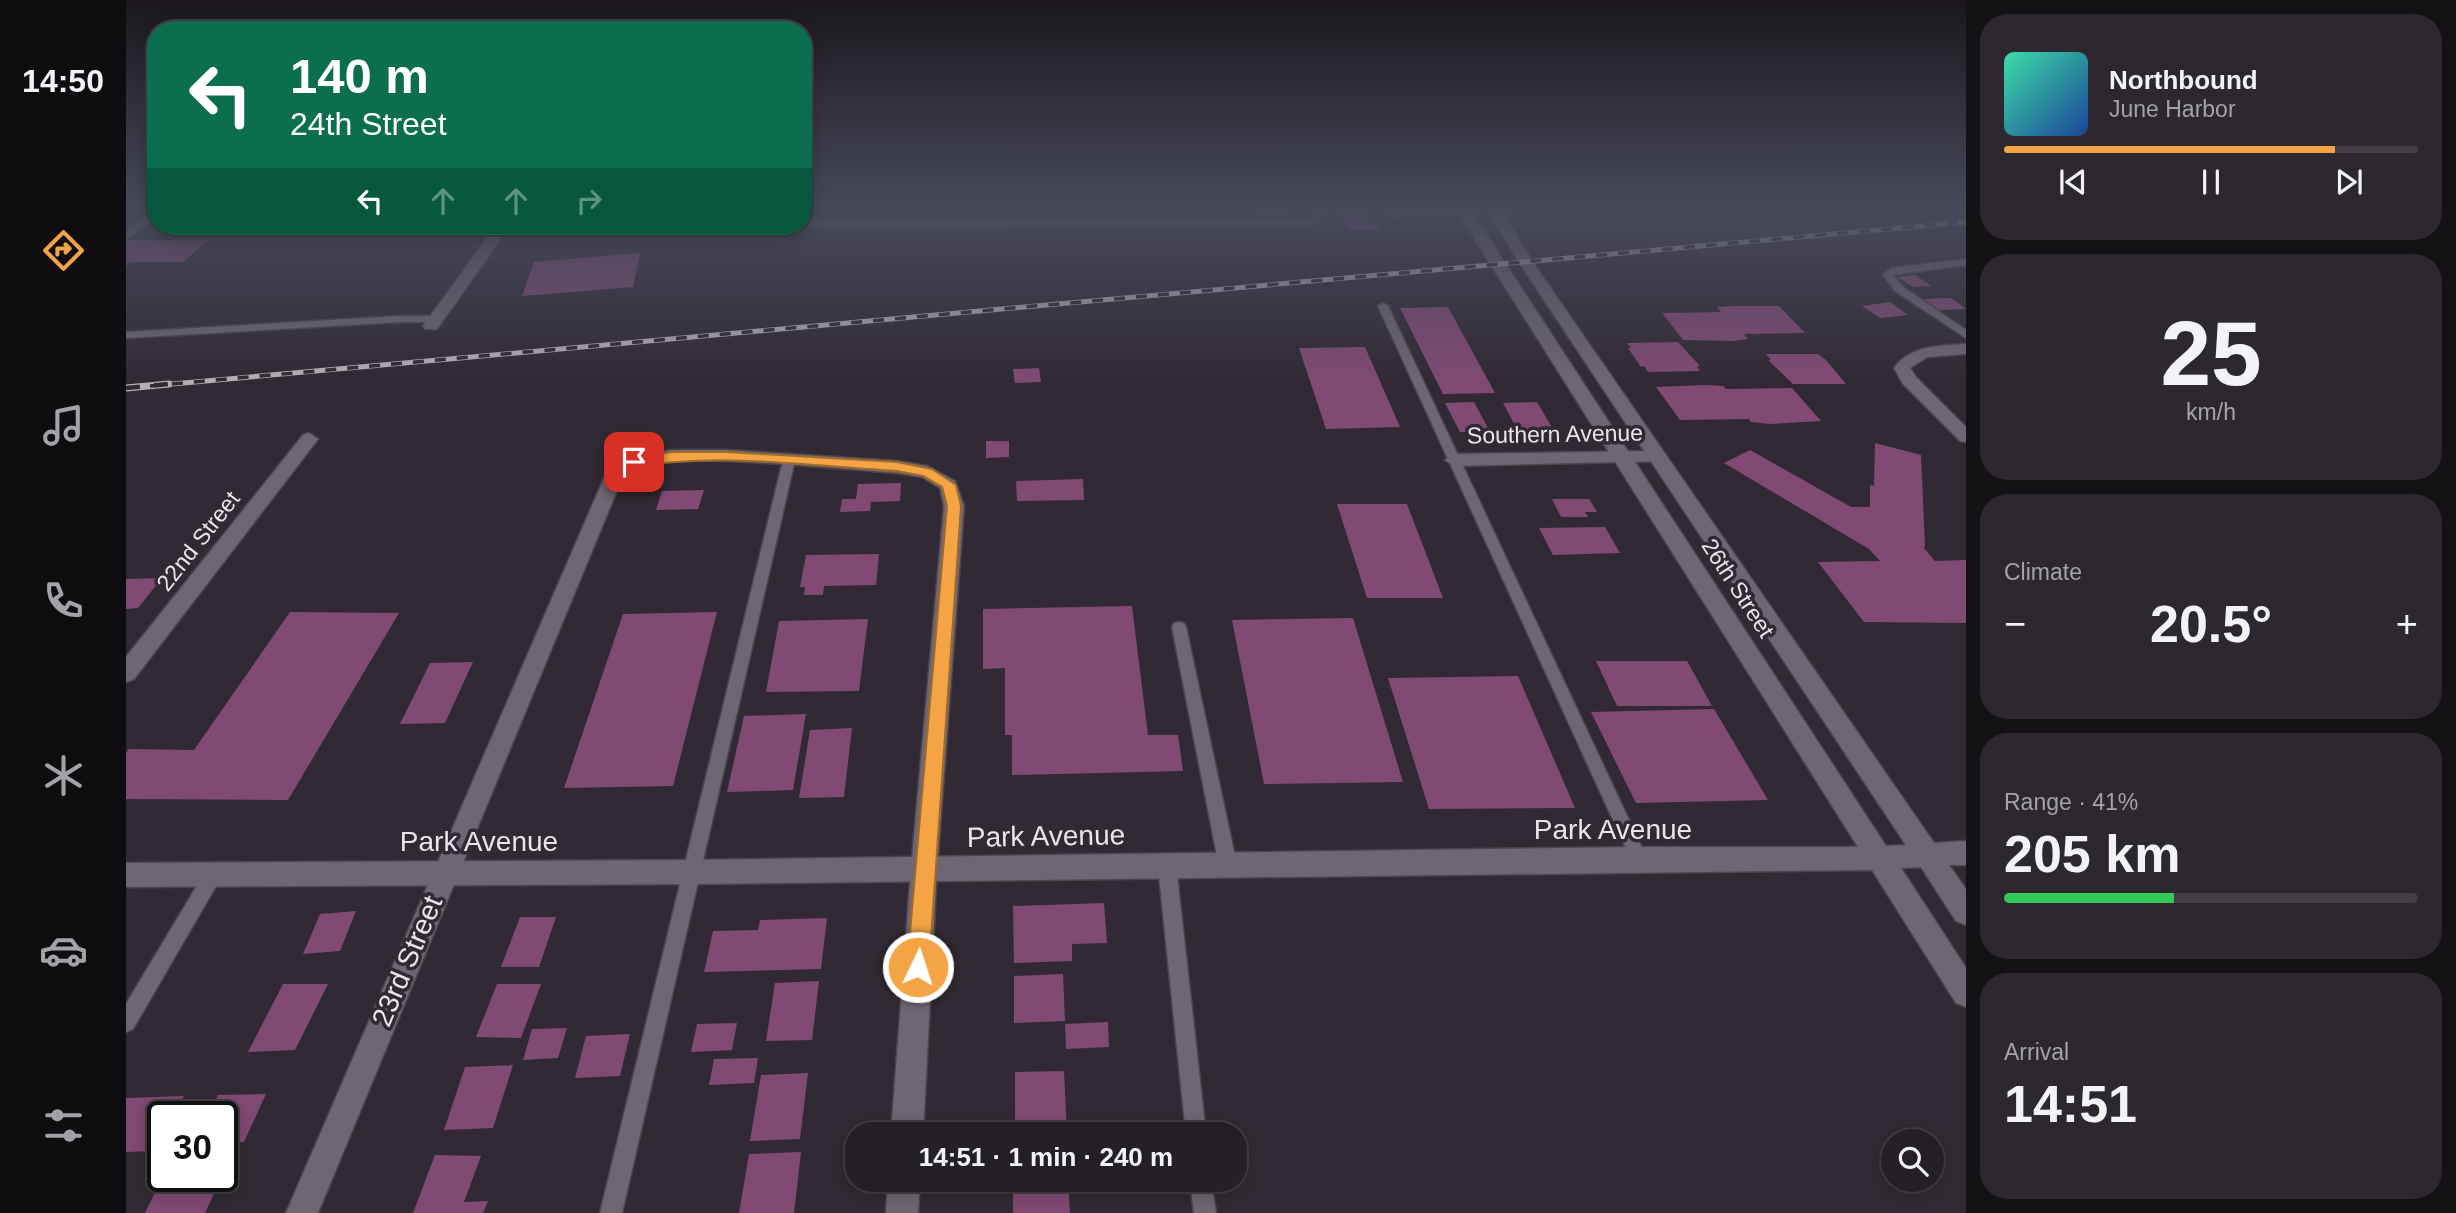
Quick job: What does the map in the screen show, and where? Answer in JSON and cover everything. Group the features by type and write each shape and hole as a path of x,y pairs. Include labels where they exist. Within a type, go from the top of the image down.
{"street":[{"path":"434,323 473,268"},
{"name":"26th Street","path":"1502,268 1966,993"},
{"name":"26th Street","path":"1530,268 1966,912"},
{"path":"1530,311 1560,311"},
{"path":"1966,349 1924,353 1909,358 1902,368 1909,380 1966,437"},
{"name":"22nd Street","path":"126,673 309,439"},
{"name":"23rd Street","path":"302,1213 613,478 634,462 671,456 789,460"},
{"name":"Southern Avenue","path":"1454,460 1658,457"},
{"path":"789,460 897,467 927,472 948,485 954,506 924,869 908,1122"},
{"name":"Park Avenue","path":"126,875 1228,866 1879,858 1966,853"},
{"path":"902,1213 903,1192"}],"lane":[{"path":"1906,268 1891,271 1888,275 1899,289 1966,335"},
{"path":"1383,306 1639,859"},
{"path":"126,334 434,323"},
{"path":"611,1213 789,460"},
{"path":"1180,628 1228,866"},
{"path":"1167,866 1195,1122"},
{"path":"126,1022 213,875"},
{"path":"1202,1192 1205,1213"}],"building":[{"path":"532,268 637,268 633,287 522,296"},
{"path":"1915,275 1931,286 1913,287 1897,277"},
{"path":"1951,298 1966,309 1939,310 1923,299"},
{"path":"1890,302 1908,315 1880,318 1862,306"},
{"path":"1779,306 1805,333 1744,334 1748,339 1733,341 1683,340 1662,313 1721,312 1717,307"},
{"path":"1448,307 1495,393 1443,394 1400,308"},
{"path":"1678,342 1700,366 1697,366 1700,371 1648,372 1644,366 1641,367 1627,343"},
{"path":"1365,347 1400,427 1326,429 1299,348"},
{"path":"1766,354 1818,354 1846,384 1793,384 1768,360 1771,360"},
{"path":"1039,368 1041,382 1015,383 1013,369"},
{"path":"1723,386 1726,389 1792,388 1821,421 1770,424 1751,422 1749,419 1680,420 1656,387"},
{"path":"1474,402 1490,432 1460,432 1445,403"},
{"path":"1537,402 1554,431 1518,431 1503,403"},
{"path":"986,441 1009,441 1009,457 986,458"},
{"path":"1875,443 1921,455 1923,547 1935,561 1966,560 1966,623 1864,622 1818,562 1880,561 1869,549 1724,463 1750,450 1851,507 1870,507 1870,485 1874,486"},
{"path":"1083,479 1084,500 1017,501 1016,481"},
{"path":"901,483 900,501 871,502 870,511 840,512 842,499 856,499 858,484"},
{"path":"704,490 698,509 656,510 662,491"},
{"path":"1552,499 1589,499 1597,512 1585,512 1588,517 1561,517"},
{"path":"1337,504 1407,504 1443,598 1367,598"},
{"path":"1605,527 1620,553 1553,555 1539,528"},
{"path":"879,554 876,585 824,586 823,595 804,595 805,587 800,587 806,555"},
{"path":"162,578 138,608 126,609 126,579"},
{"path":"1132,606 1148,735 1178,735 1183,771 1012,775 1012,735 1005,735 1005,668 983,669 983,609"},
{"path":"290,612 399,613 288,800 126,799 126,753 129,749 194,750"},
{"path":"717,612 673,786 564,788 623,614"},
{"path":"1353,618 1403,782 1264,784 1232,620"},
{"path":"868,619 859,691 766,692 779,621"},
{"path":"1596,661 1687,661 1712,706 1617,706"},
{"path":"473,662 445,723 400,724 430,663"},
{"path":"1518,676 1575,808 1429,809 1388,678"},
{"path":"1714,709 1768,800 1636,803 1591,712"},
{"path":"806,714 793,790 727,792 744,716"},
{"path":"852,728 844,797 799,798 810,730"},
{"path":"1104,903 1107,943 1072,944 1072,961 1014,963 1013,906"},
{"path":"356,911 340,951 303,954 320,914"},
{"path":"520,917 556,917 539,967 501,967"},
{"path":"827,918 821,969 704,972 713,931 758,930 760,920"},
{"path":"1063,974 1065,1021 1014,1023 1014,976"},
{"path":"819,981 812,1040 766,1041 775,983"},
{"path":"283,984 328,984 295,1050 248,1052"},
{"path":"497,984 541,984 521,1038 476,1037"},
{"path":"1108,1022 1109,1047 1066,1049 1065,1024"},
{"path":"737,1023 732,1050 691,1052 697,1024"},
{"path":"567,1028 558,1058 523,1060 532,1029"},
{"path":"630,1034 620,1076 575,1078 586,1036"},
{"path":"758,1058 754,1083 709,1085 714,1059"},
{"path":"513,1065 493,1128 444,1130 465,1067"},
{"path":"1064,1071 1066,1122 1015,1122 1015,1072"},
{"path":"808,1073 800,1139 750,1141 761,1075"},
{"path":"266,1094 244,1142 238,1142 238,1101 215,1101 218,1095"},
{"path":"184,1096 182,1101 147,1101 147,1151 126,1152 126,1098"},
{"path":"801,1152 794,1213 739,1213 749,1154"},
{"path":"435,1155 481,1156 464,1202 488,1201 483,1213 413,1213"},
{"path":"155,1192 215,1192 205,1213 145,1213"},
{"path":"1013,1192 1069,1192 1070,1213 1013,1213"}],"railway":[{"path":"150,386 1461,268"},
{"path":"126,388 169,384"}],"route":[{"path":"634,462 671,456 727,456 897,467 927,472 948,485 954,506 918,967"}]}
